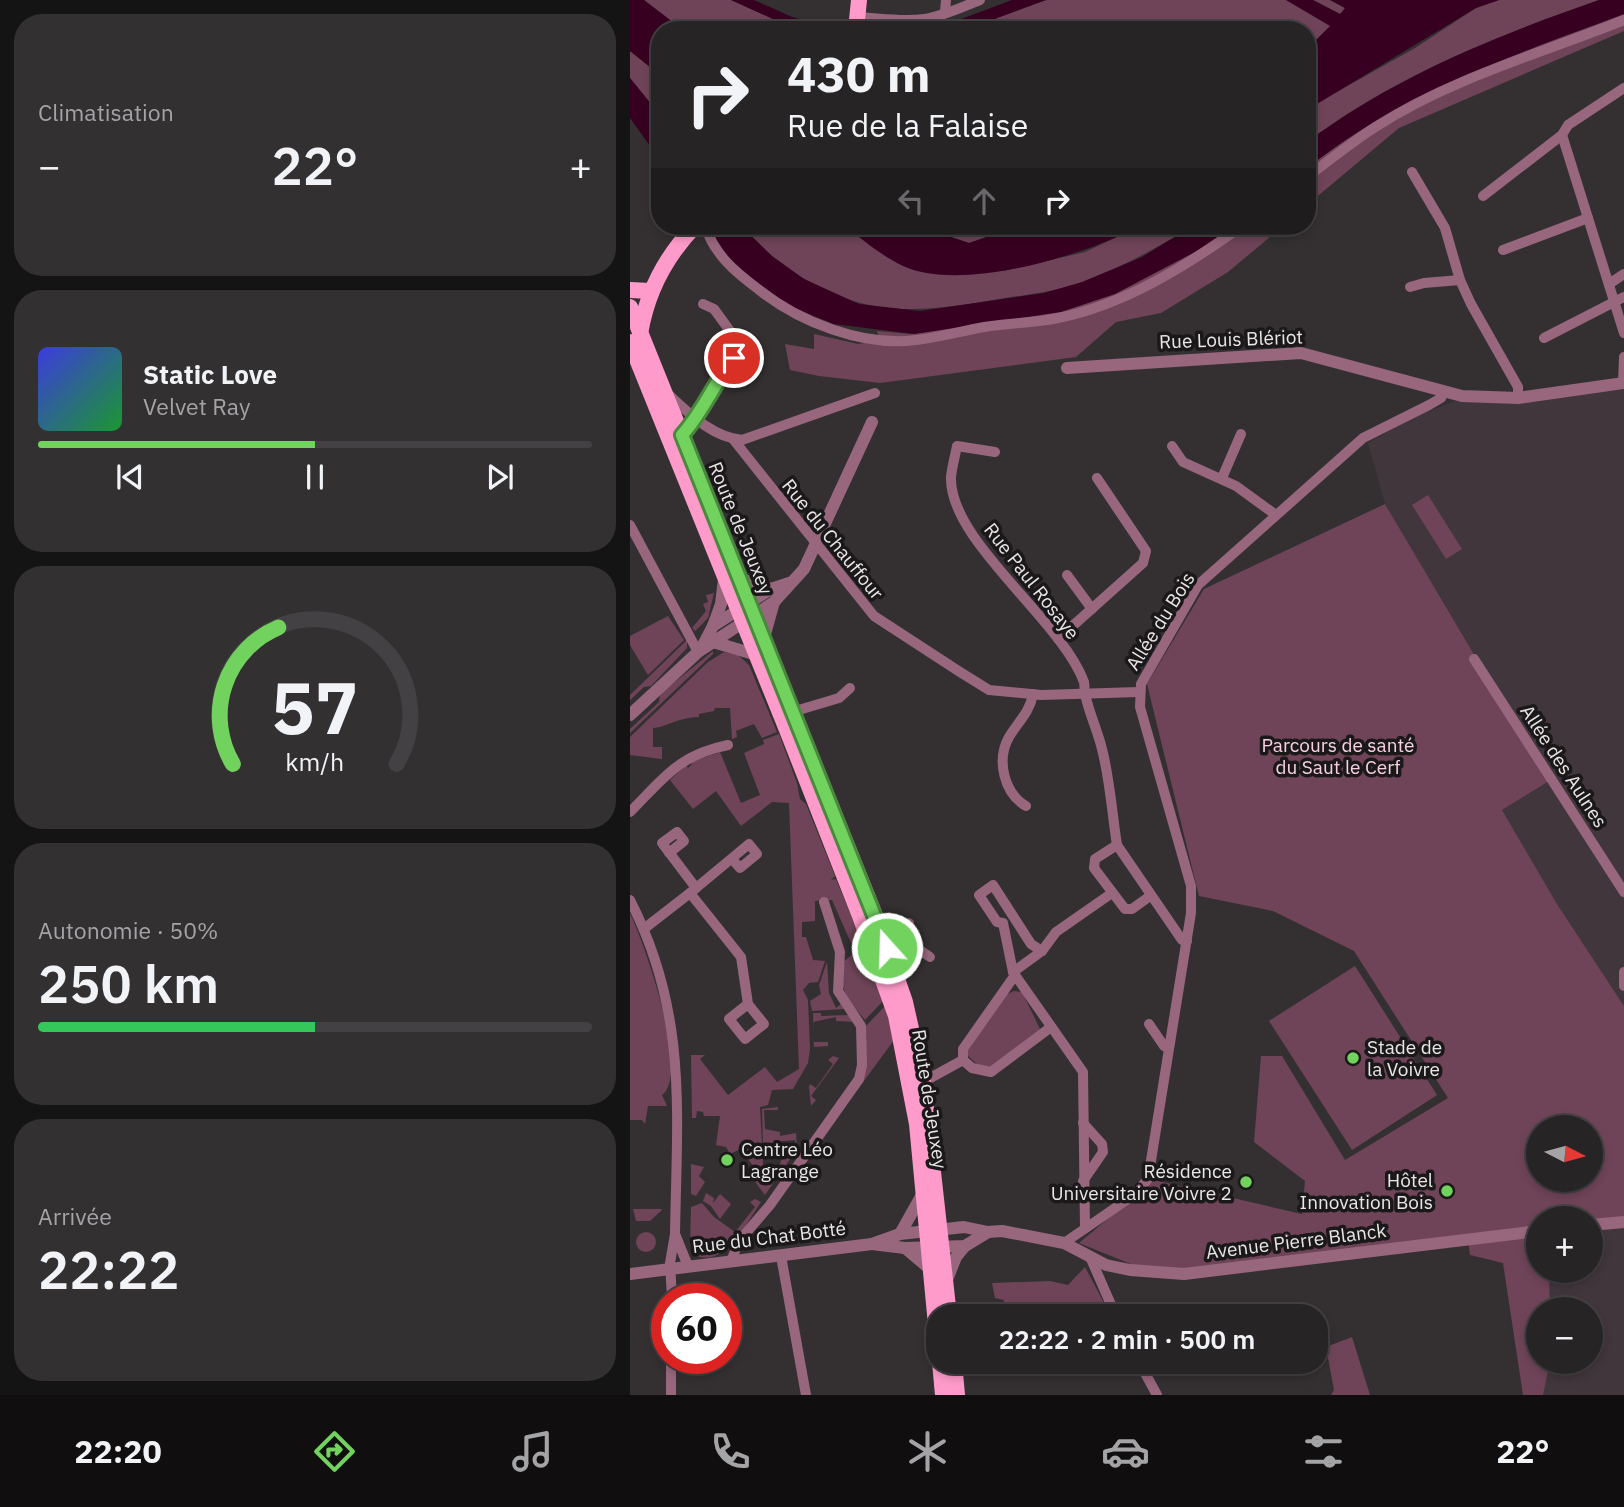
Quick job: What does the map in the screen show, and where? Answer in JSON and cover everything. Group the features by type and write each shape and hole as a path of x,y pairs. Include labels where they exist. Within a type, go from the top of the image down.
{"main road":[{"path":"857,21 859,0"},
{"path":"638,341 650,291 669,259 690,235"},
{"path":"638,341 669,259"},
{"path":"630,290 650,291"},
{"path":"630,307 638,341"},
{"name":"Route de Jeuxey","path":"638,341 666,393 731,578"},
{"name":"Route de Jeuxey","path":"638,341 760,648 884,978 912,1094 923,1192 946,1282 948,1304"},
{"name":"Route de Jeuxey","path":"760,648 792,712 887,948 905,1002 923,1082 938,1212 930,1269 934,1304"},
{"path":"941,1374 943,1395"},
{"path":"955,1374 957,1395"}],"street":[{"path":"945,12 946,0"},
{"path":"900,21 938,17 980,0"},
{"path":"1316,170 1377,126 1418,103 1474,78 1624,20"},
{"path":"1482,196 1562,135 1568,125 1624,88"},
{"path":"1562,135 1609,285 1619,298 1624,332"},
{"path":"1412,172 1445,228 1460,280 1518,387 1518,398"},
{"path":"1503,250 1588,218"},
{"path":"704,235 730,267 782,306 833,329 873,338 914,341 1060,318 1150,284 1230,235"},
{"path":"1609,285 1624,274"},
{"path":"1410,287 1460,280"},
{"path":"1544,338 1619,298"},
{"path":"682,435 696,420 719,376 741,346 714,309 703,304"},
{"name":"Rue Louis Blériot","path":"1067,368 1301,353 1444,392 1518,398 1624,383"},
{"path":"1624,357 1624,383"},
{"name":"Allée du Bois","path":"1139,692 1198,585 1363,438 1429,405 1441,398 1444,392"},
{"path":"666,393 696,420 733,439 751,438 875,393"},
{"path":"630,715 699,651 804,569 872,422"},
{"path":"1222,478 1241,434"},
{"name":"Rue du Chauffour","path":"733,439 816,548 874,616 989,690 1033,694 1139,692"},
{"name":"Rue Paul Rosaye","path":"995,452 957,446 951,478 954,498 970,530 1002,576 1020,590 1058,639 1083,681 1102,750 1117,845"},
{"path":"1172,446 1183,462 1222,478 1276,515"},
{"path":"1058,639 1143,563 1146,551 1097,478"},
{"path":"630,525 699,651"},
{"path":"1067,575 1092,609"},
{"path":"699,651 713,626 731,578 772,596"},
{"path":"713,642 760,648 772,596"},
{"path":"713,626 746,613"},
{"name":"Allée des Aulnes","path":"1474,659 1624,892"},
{"path":"792,712 839,698 850,688"},
{"path":"1064,1243 1134,1195 1148,1179 1186,941 1191,886 1140,707 1139,692"},
{"path":"1026,806 1015,800 1009,790 1004,774 1004,750 1008,739 1030,707 1033,694"},
{"path":"630,812 674,765 712,748 728,745"},
{"path":"1150,896 1132,909 1125,909 1094,868 1095,859 1117,845 1150,896 1182,940 1186,941"},
{"path":"669,853 741,957 748,1004"},
{"path":"645,928 732,859"},
{"path":"1051,1027 991,1072 972,1068 963,1060 963,1049 1014,974 1042,951 1056,932 1112,893"},
{"path":"630,900 645,928 667,993 676,1052 675,1234 672,1283"},
{"path":"731,1261 739,1241 770,1205 859,1079 862,1065 862,1026 838,992 840,952 824,902"},
{"path":"1042,951 1007,920 1014,974 1083,1072 1085,1228"},
{"path":"909,923 901,928 907,941 930,957"},
{"path":"887,948 907,941"},
{"path":"1149,1024 1164,1046 1169,1048"},
{"path":"923,1082 963,1060"},
{"path":"1083,1123 1102,1144 1103,1152 1083,1181"},
{"path":"900,1234 923,1192"},
{"path":"938,1212 964,1227"},
{"path":"1603,1224 1624,1222"},
{"path":"934,1238 964,1227"},
{"name":"Avenue Pierre Blanck","path":"964,1227 1064,1243 1091,1259 1130,1270 1184,1274 1526,1232"},
{"path":"946,1282 956,1257 965,1246 988,1232"},
{"path":"675,1234 688,1266"},
{"name":"Rue du Chat Botté","path":"630,1274 872,1244 900,1234 934,1238"},
{"path":"934,1238 965,1246"},
{"name":"Rue du Chat Botté","path":"872,1244 905,1248 934,1238"},
{"path":"905,1248 930,1269"},
{"path":"781,1256 806,1395"},
{"path":"1091,1259 1111,1304"},
{"path":"671,1374 671,1395"},
{"path":"1146,1374 1157,1395"}],"shaded area":[{"path":"630,0 644,0 671,21 651,21 651,68 630,51"},
{"path":"731,0 754,0 808,21 777,21"},
{"path":"1012,0 1046,0 989,21 956,21"},
{"path":"1286,0 1313,0 1340,14 1345,8 1330,0 1499,0 1476,8 1316,105 1316,40 1330,26"},
{"path":"1599,0 1624,0 1624,14 1459,78 1382,118 1316,161 1316,136 1341,118 1411,78 1522,28"},
{"path":"630,78 651,104 651,147 630,118"},
{"path":"712,235 750,235 772,256 804,279 859,304 920,311 1044,293 1082,282 1142,257 1178,235 1220,235 1195,252 1115,294 1061,312 914,334 834,324 794,308 734,267"},
{"path":"857,235 945,235 969,243 993,235 1120,235 1056,259 989,273 957,275 928,273 903,266"},
{"path":"1624,390 1624,1006 1557,904 1502,810 1549,781 1385,504 1368,443 1416,416 1455,401"},
{"path":"1624,1219 1624,1395 1543,1395 1547,1374 1603,1374 1603,1297 1550,1297 1549,1283 1603,1283 1603,1222"}],"green space":[{"path":"644,0 731,0 777,21 671,21"},
{"path":"1046,0 1286,0 1331,26 1316,40 1316,21 989,21"},
{"path":"1313,0 1330,0 1345,8 1344,13 1340,14"},
{"path":"1499,0 1599,0 1522,28 1447,60 1375,97 1316,136 1316,104 1415,48 1476,8"},
{"path":"1624,14 1624,31 1399,128 1316,197 1316,161 1344,141 1420,97 1540,45"},
{"path":"630,51 651,68 651,104 630,78"},
{"path":"749,235 863,235 1004,271 1085,252 1121,235 1177,235 1126,263 1074,285 939,308 896,309 853,301 816,286 773,257"},
{"path":"945,235 993,235 969,243"},
{"path":"1220,235 1272,235 1228,272 1161,313 1116,322 1076,357 880,383 790,370 785,344 814,349 814,334 858,344 880,341 877,331 911,334 963,326"},
{"path":"1428,495 1462,549 1446,559 1412,505"},
{"name":"Parcours de santé du Saut le Cerf","path":"1385,504 1549,781 1502,810 1557,904 1624,1006 1624,1219 1603,1222 1603,1206 1526,1206 1526,1283 1549,1283 1550,1297 1526,1297 1526,1374 1547,1374 1543,1395 1523,1395 1503,1263 1470,1255 1468,1239 1224,1272 1143,1269 1079,1243 1154,1180 1302,1214 1305,1181 1254,1142 1261,1056 1282,1056 1345,1160 1448,1098 1354,951 1273,911 1199,896 1147,684 1204,589"},
{"path":"714,593 708,618 695,631 692,628 706,611 703,604 708,602 706,595"},
{"path":"668,616 684,640 648,675 630,645 630,636"},
{"path":"687,640 687,648 651,686 644,687 630,700 630,695"},
{"path":"713,651 713,654 630,733 630,729 659,702 660,694"},
{"path":"724,652 738,655 749,665 777,732 762,738 754,724 736,731 737,737 732,739 730,708 715,708 714,711 699,714 699,717 653,728 653,747 662,747 662,759 630,755 630,737 708,662"},
{"path":"779,734 800,799 806,804 835,876 831,880 836,879 860,937 855,939 856,943 861,941 884,1000 865,1020 850,1001 841,979 845,963 842,963 855,952 832,900 815,901 815,921 802,922 802,937 806,937 813,960 825,961 818,982 809,983 803,990 808,1000 808,1063 793,1089 772,1090 768,1105 760,1107 763,1165 774,1169 779,1167 782,1158 790,1159 765,1195 753,1179 758,1172 740,1149 730,1154 726,1147 716,1145 720,1116 704,1116 703,1112 697,1111 696,1118 692,1118 691,1055 705,1055 700,1059 728,1095 765,1067 777,1082 799,1069 789,803 772,802 741,826 716,791 693,809 670,780 686,765 688,768 691,762 720,752 741,803 760,795 744,753 764,744 763,740"},
{"path":"630,913 662,1007 671,1062 670,1082 662,1095 667,1106 648,1106 645,1124 642,1120 630,1120"},
{"path":"827,962 829,993 836,1008 841,1004 844,1009 812,1011 810,1001 821,994 819,985"},
{"name":"Stade de la Voivre","path":"1355,966 1437,1095 1352,1150 1269,1021"},
{"path":"1014,991 1022,992 1040,1029 992,1066 981,1068 966,1054 1001,997"},
{"path":"885,1006 894,1040 844,1108 861,1081 865,1027"},
{"path":"813,1013 821,1013 821,1016 848,1015 856,1022 836,1021 836,1017 813,1022"},
{"path":"814,1042 828,1042 828,1046 814,1047"},
{"path":"833,1056 839,1058 811,1096 816,1100 811,1106 810,1084 816,1088 833,1064 828,1060"},
{"path":"778,1107 778,1110 764,1110 765,1129 780,1132 780,1136 796,1133 797,1152 795,1140 773,1142 773,1146 789,1154 782,1157 777,1150 763,1147 762,1109"},
{"path":"691,1164 704,1167 699,1176 705,1182 696,1196 691,1194"},
{"path":"706,1193 714,1198 713,1203 720,1194 731,1204 720,1219 711,1206 703,1201"},
{"path":"755,1199 761,1202 742,1231 725,1250 706,1258 695,1255 690,1246 691,1207 702,1203 714,1217 735,1232 755,1207 750,1202"},
{"path":"633,1209 662,1210 650,1221 636,1221"},
{"path":"646,1232 653,1235 656,1242 653,1249 646,1252 639,1249 636,1242 639,1235"},
{"path":"1085,1267 1105,1304 1004,1304 1004,1300 995,1298 992,1283 1050,1281 1068,1285"},
{"path":"1352,1337 1370,1395 1331,1395 1334,1390 1328,1346"}],"place":[{"name":"Stade de la Voivre","path":"1353,1058"},
{"name":"Centre Léo Lagrange","path":"727,1160"},
{"name":"Résidence Universitaire Voivre 2","path":"1246,1182"},
{"name":"Hôtel Innovation Bois","path":"1447,1191"}],"route":[{"path":"734,358 719,376 696,420 682,435 887,948"}]}
